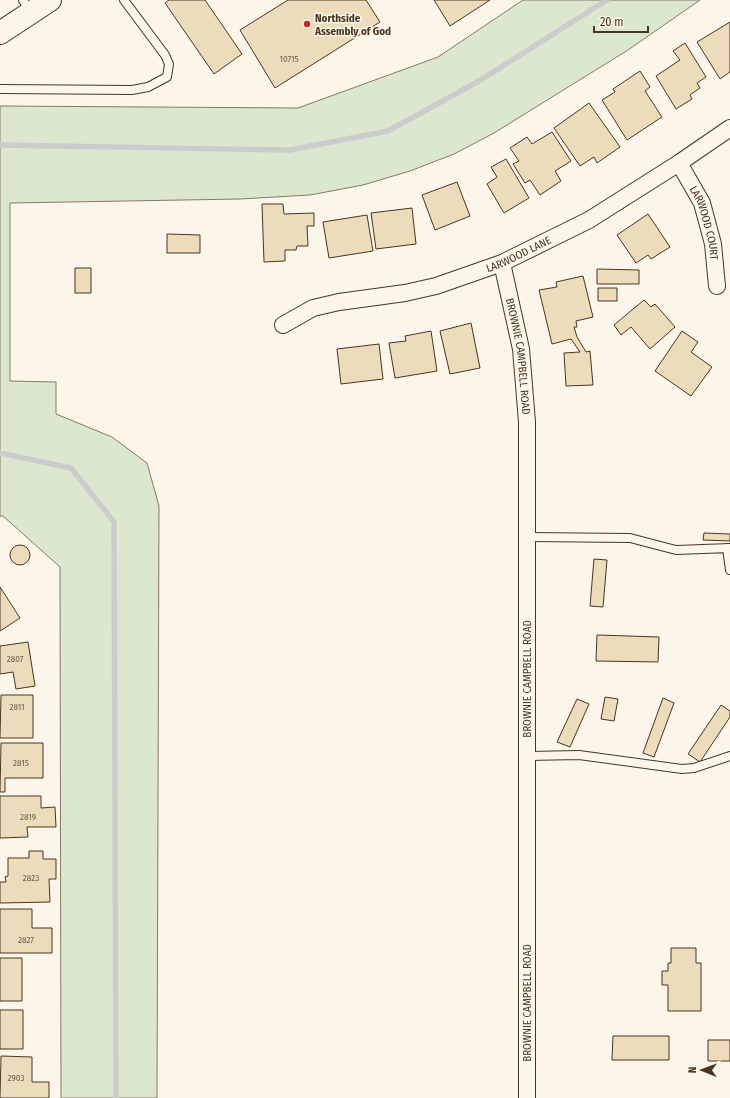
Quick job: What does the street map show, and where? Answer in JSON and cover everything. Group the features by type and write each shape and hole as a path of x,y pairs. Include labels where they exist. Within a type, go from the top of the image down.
{"main road":[{"path":"0,33 27,6 50,0"}],"street":[{"name":"LARWOOD LANE","path":"283,325 313,308 339,302 405,293 436,286 502,263 589,220 679,163 730,128"},
{"name":"LARWOOD COURT","path":"679,163 702,203 713,244 717,286"},
{"name":"BROWNIE CAMPBELL ROAD","path":"502,263 521,349 527,422 527,1098"}],"lane":[{"path":"0,89 132,90 148,87 167,77 169,64 165,55 124,0"},
{"path":"527,536 630,538 676,550 729,548 730,570"},
{"path":"528,756 579,755 682,769 694,768 730,756"}],"green space":[{"path":"523,0 700,0 628,50 494,133 454,154 410,171 363,185 310,195 240,199 10,203 10,381 56,382 56,414 112,437 147,463 159,506 157,1098 61,1098 60,567 3,516 0,516 0,106 298,108 438,57"}],"building":[{"path":"169,0 205,0 242,54 214,74 165,3"},
{"path":"288,0 366,0 380,22 275,88 240,30"},
{"path":"434,0 490,0 450,26"},
{"path":"730,22 730,72 720,79 697,42"},
{"path":"685,43 706,77 697,83 700,88 690,95 692,99 676,109 656,76 680,60 673,51"},
{"path":"640,71 650,87 645,91 662,117 627,140 602,100 615,92 613,89"},
{"path":"589,103 620,147 597,163 594,157 580,166 554,128"},
{"path":"552,132 571,161 555,171 561,181 540,195 530,180 525,183 513,164 519,161 510,148 527,137 532,144"},
{"path":"506,159 529,198 504,213 487,184 497,177 491,167"},
{"path":"457,182 470,216 435,230 422,195"},
{"path":"262,204 283,204 284,214 314,213 314,226 307,226 308,246 297,246 296,250 285,250 285,261 264,262"},
{"path":"412,208 416,244 376,249 371,213"},
{"path":"648,214 670,247 651,259 648,255 636,263 617,235"},
{"path":"367,215 373,251 329,258 323,222"},
{"path":"167,234 200,235 200,253 167,253"},
{"path":"75,268 91,268 91,293 75,293"},
{"path":"597,269 639,270 639,284 597,284"},
{"path":"583,276 593,317 576,321 577,327 574,327 577,337 586,352 590,351 593,385 566,386 564,353 580,352 571,339 552,344 539,290 557,287 556,282"},
{"path":"598,288 617,288 617,301 598,301"},
{"path":"644,300 651,307 655,304 675,327 650,349 631,327 621,335 614,325"},
{"path":"471,323 480,368 450,374 440,331"},
{"path":"431,331 437,371 395,378 389,343 406,341 405,336"},
{"path":"682,331 698,342 691,352 712,367 691,396 655,371"},
{"path":"379,344 383,379 341,384 337,349"},
{"path":"704,533 730,534 730,541 703,540"},
{"path":"20,545 27,548 30,555 27,562 20,565 13,562 10,555 13,548"},
{"path":"594,559 607,560 603,607 590,606"},
{"path":"0,587 20,618 0,631"},
{"path":"597,635 659,637 658,662 596,661"},
{"path":"28,642 35,686 16,689 13,672 0,674 0,646"},
{"path":"1,695 33,695 33,738 0,738"},
{"path":"605,697 618,699 614,721 601,719"},
{"path":"663,698 674,703 654,757 643,753"},
{"path":"577,699 589,704 570,747 557,742"},
{"path":"721,705 730,711 730,717 700,762 688,754"},
{"path":"1,743 43,743 43,778 5,778 5,792 0,792"},
{"path":"0,796 41,796 41,808 55,807 56,827 27,827 28,837 0,838"},
{"path":"29,851 43,851 43,859 56,859 56,879 49,879 50,902 0,903 0,882 6,882 5,877 8,876 8,858 29,858"},
{"path":"0,909 32,909 32,928 52,928 52,953 0,953"},
{"path":"671,948 696,948 696,963 701,963 701,1011 668,1011 668,985 662,985 662,971 668,971 668,963 671,963"},
{"path":"0,958 22,958 22,1001 0,1001"},
{"path":"0,1010 23,1010 23,1049 0,1049"},
{"path":"613,1036 669,1036 669,1060 612,1060"},
{"path":"708,1040 730,1040 730,1061 708,1061"},
{"path":"1,1056 32,1057 32,1082 49,1082 49,1098 0,1098"}],"waterway":[{"path":"0,145 290,150 388,131 479,81 607,0"},
{"path":"0,453 71,468 114,522 116,1098"}],"place":[{"name":"Northside Assembly of God","path":"307,24"}]}
